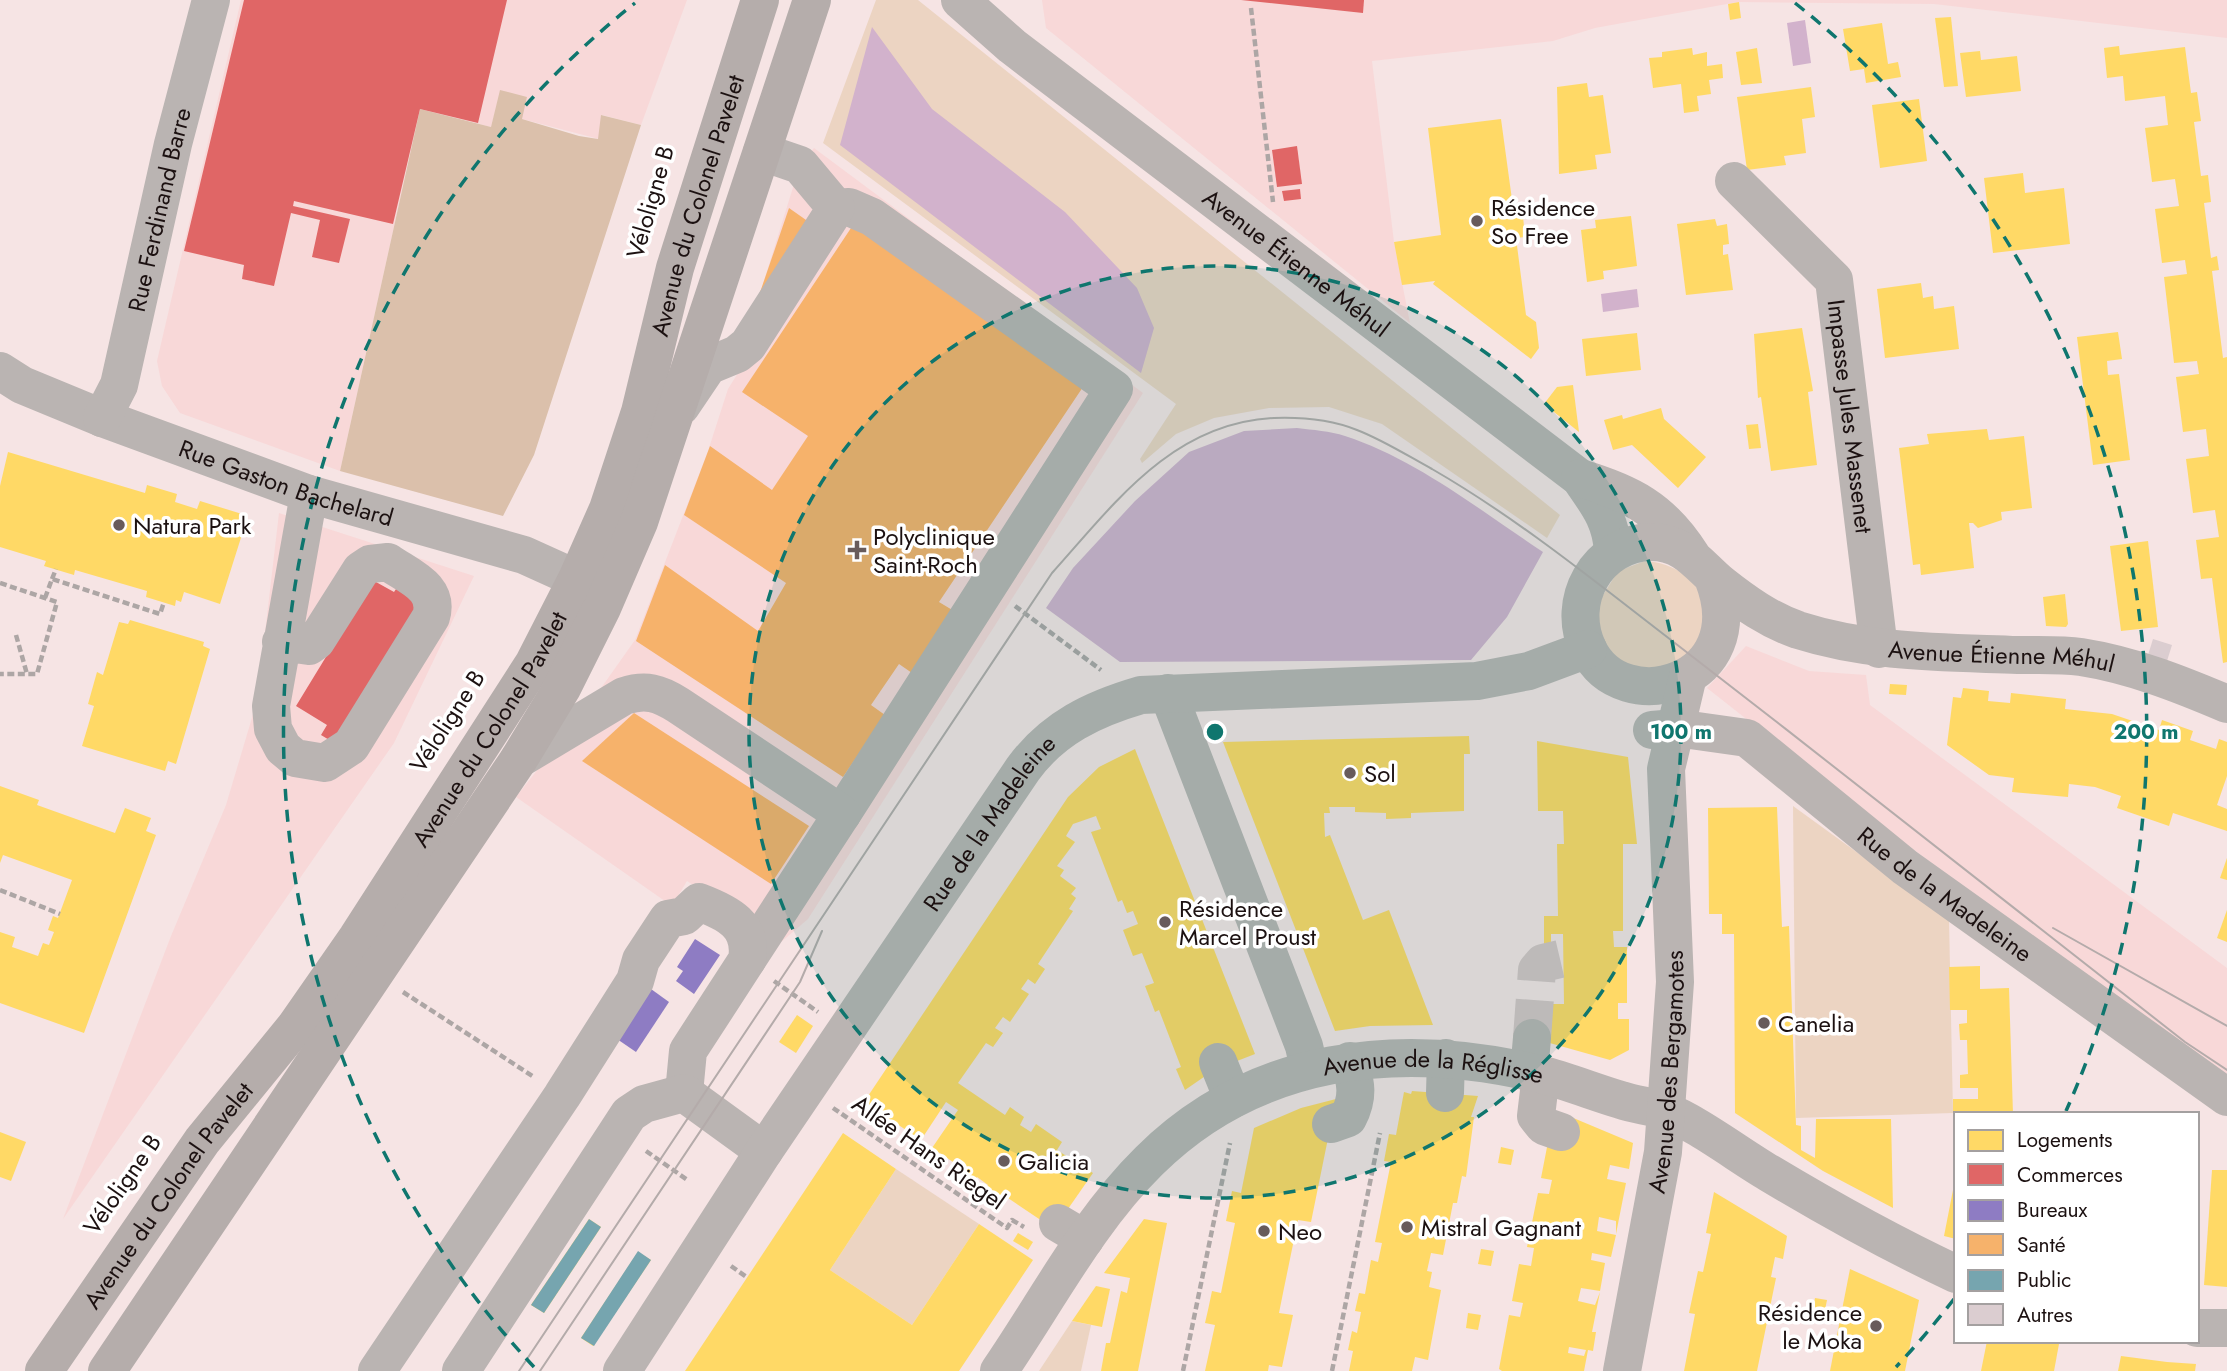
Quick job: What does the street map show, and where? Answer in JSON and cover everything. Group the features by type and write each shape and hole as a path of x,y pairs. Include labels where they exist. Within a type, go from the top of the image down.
{"main road":[{"name":"Avenue du Colonel Pavelet","path":"44,1371 202,1141 295,1027 357,938 534,663 578,579 608,509 640,412 675,268 761,0"},
{"name":"Avenue du Colonel Pavelet","path":"107,1371 519,759 562,688 602,608 656,478 812,0"}],"street":[{"name":"Rue Ferdinand Barre","path":"102,418 118,385 173,145 211,0"},
{"name":"Avenue Étienne Méhul","path":"960,0 1012,46 1580,478 1605,512 1613,536 1614,553"},
{"path":"993,0 1012,46"},
{"path":"762,152 800,166 836,208"},
{"name":"Impasse Jules Massenet","path":"1734,181 1834,280 1880,649"},
{"path":"684,1093 688,1051 1114,389 872,217 849,207 836,208"},
{"path":"676,414 708,366 737,354 748,345 836,208"},
{"name":"Rue Gaston Bachelard","path":"0,371 22,385 102,418 309,494 524,555 578,579"},
{"name":"Avenue Étienne Méhul","path":"1580,478 1628,494 1656,512 1677,532 1721,597 1723,618 1719,639 1703,665 1688,676"},
{"path":"281,642 309,646 316,641 360,569 370,564 388,562 433,595 431,617 351,746 325,763 295,758 282,748 273,729 271,706 281,642 309,494"},
{"name":"Avenue Étienne Méhul","path":"1588,649 1580,618 1582,597 1590,578 1614,553 1632,545 1653,542 1673,546 1774,622 1880,649 2081,657 2174,681 2227,704"},
{"path":"1719,639 1774,622"},
{"path":"1588,649 1611,674 1632,684 1654,686 1688,676"},
{"name":"Rue de la Madeleine","path":"622,1371 764,1151 1031,759 1074,721 1104,706 1141,695 1477,681 1529,671 1588,649"},
{"path":"1664,729 1688,676"},
{"name":"Avenue des Bergamotes","path":"1622,1371 1663,1152 1675,982 1664,729 1632,684"},
{"path":"519,759 624,696 643,690 662,695 842,814"},
{"path":"1168,693 1230,860 1304,1046 1309,1068"},
{"name":"Rue de la Madeleine","path":"1664,729 1747,738 1905,867 2227,1097"},
{"path":"377,1371 562,1096 635,981 641,960 668,919 681,917 699,902 723,911 744,928 749,947 747,960"},
{"name":"Avenue de la Réglisse","path":"999,1371 1072,1240 1114,1200 1148,1162 1203,1117 1233,1099 1309,1068 1350,1061 1407,1041 1445,1075 1534,1061 1625,1101 1667,1111 1795,1189 1954,1273"},
{"path":"1331,1124 1348,1118 1355,1106 1357,1095 1350,1061"},
{"path":"1534,1061 1536,1116 1544,1126 1562,1132"},
{"path":"1218,1062 1233,1099"},
{"path":"684,1093 764,1151"},
{"path":"461,1371 629,1114 644,1104 684,1093"},
{"path":"2199,1328 2227,1328"}],"path":[{"path":"1251,8 1273,194 1272,212 1259,234"},
{"path":"45,598 56,569"},
{"path":"52,579 160,614 164,602"},
{"path":"0,583 57,602 37,674 0,674"},
{"path":"1007,617 1015,606 1101,670"},
{"path":"16,635 27,674"},
{"path":"0,890 60,914"},
{"path":"747,960 827,1019"},
{"name":"Allée Hans Riegel","path":"799,1101 822,1116 831,1107 1007,1228 1012,1220 1072,1240"},
{"path":"1332,1371 1381,1130"},
{"path":"1183,1371 1230,1143"}],"shaded area":[{"path":"241,0 687,0 641,125 602,115 599,139 522,119 501,90 491,127 420,109 340,471 180,413 162,386 157,361"},
{"path":"876,0 918,0 1560,515 1547,538 1382,424 1329,407 1269,408 1214,418 1176,434 1142,463 1140,459 1176,404 823,143"},
{"path":"1042,0 2227,0 2227,38 1934,4 1738,2 1595,28 1553,41 1372,61 1394,242 1410,323 1046,28"},
{"path":"1805,20 1811,63 1793,66 1787,23"},
{"path":"872,27 932,109 1065,212 1137,288 1154,328 1141,373 840,145"},
{"path":"500,90 527,97 522,119 579,136 598,139 601,115 641,125 534,455 503,516 340,471 420,109 491,127"},
{"name":"Polyclinique Saint-Roch","path":"814,148 1143,393 808,919 780,943 687,881 672,906 516,797 594,698 635,640 708,451 728,389 775,314 758,300 800,165"},
{"path":"1637,289 1639,307 1603,312 1601,294"},
{"path":"1297,428 1345,436 1397,458 1447,487 1543,552 1507,617 1471,660 1120,662 1046,608 1073,568 1135,501 1189,452 1244,431"},
{"path":"279,513 474,576 394,743 63,1219 171,936 226,805 257,701"},
{"path":"1645,561 1666,565 1687,576 1702,593 1705,603 1704,619 1694,653 1656,673 1615,661 1594,622 1595,608 1618,571"},
{"path":"1746,646 1809,671 1866,675 1870,705 2227,968 2227,1083 1894,835 1707,688"},
{"path":"1793,806 1949,919 1953,1113 1796,1118"},
{"path":"896,1169 979,1224 912,1325 830,1270"},
{"path":"1072,1321 1091,1325 1081,1371 1039,1371"}],"building: Logements":[{"path":"1739,2 1741,18 1730,20 1728,4"},
{"path":"1951,17 1958,86 1944,87 1935,18"},
{"path":"1882,23 1888,64 1898,62 1901,77 1866,83 1864,69 1850,71 1843,29"},
{"path":"2119,46 2120,55 2185,47 2191,93 2197,92 2201,121 2194,122 2201,176 2208,175 2211,202 2204,203 2211,258 2217,256 2219,270 2212,271 2223,358 2227,357 2227,662 2223,663 2212,578 2201,579 2196,540 2219,537 2215,510 2193,513 2186,459 2209,456 2206,429 2183,432 2176,377 2199,374 2197,361 2174,363 2164,277 2187,274 2185,260 2162,263 2155,209 2179,206 2175,179 2152,182 2145,128 2168,125 2165,96 2125,101 2123,76 2107,78 2104,48"},
{"path":"1692,48 1693,55 1707,52 1707,66 1722,64 1723,78 1709,80 1711,94 1697,96 1699,111 1684,113 1681,84 1653,88 1649,58 1662,57 1662,52"},
{"path":"1757,48 1762,83 1741,85 1736,52"},
{"path":"1980,51 1981,60 2017,56 2021,91 1966,97 1960,53"},
{"path":"1587,83 1589,97 1603,95 1611,153 1595,155 1597,169 1559,174 1557,87"},
{"path":"1811,87 1815,117 1802,119 1806,153 1784,156 1786,165 1747,170 1737,97"},
{"path":"1919,99 1927,161 1880,168 1872,105"},
{"name":"Résidence So Free","path":"1501,119 1513,207 1522,206 1525,237 1516,238 1526,315 1536,322 1539,348 1531,359 1433,284 1435,281 1402,285 1394,242 1441,235 1428,128"},
{"path":"2023,173 2025,193 2064,188 2070,244 1993,253 1984,178"},
{"path":"1631,216 1637,266 1603,271 1604,279 1587,282 1581,230 1596,228 1595,220"},
{"path":"1715,219 1717,226 1727,224 1729,244 1723,245 1723,255 1728,254 1733,290 1686,295 1677,224"},
{"path":"1921,283 1923,298 1933,296 1934,309 1954,306 1959,349 1885,358 1877,289"},
{"path":"1802,328 1813,391 1808,392 1817,465 1771,471 1761,397 1758,398 1754,334"},
{"path":"2118,332 2122,359 2107,361 2108,375 2119,374 2130,460 2093,465 2077,337"},
{"path":"1637,333 1641,370 1586,376 1582,339"},
{"path":"1573,385 1579,432 1544,404 1557,387"},
{"path":"1661,408 1664,419 1706,457 1678,488 1632,445 1613,450 1604,420 1622,415 1623,419"},
{"path":"1758,424 1761,448 1749,449 1746,425"},
{"path":"1987,429 1989,440 2024,436 2032,508 2001,512 2002,520 1978,528 1969,523 1974,568 1921,575 1920,564 1913,565 1899,448 1929,444 1927,434"},
{"name":"Natura Park","path":"8,452 145,493 147,485 177,494 175,502 197,509 200,501 242,514 240,523 245,525 220,604 184,592 181,602 176,600 175,606 146,597 147,591 75,570 74,575 44,566 46,561 0,547 0,486"},
{"path":"2148,541 2158,627 2121,631 2110,546"},
{"path":"2065,594 2068,624 2066,627 2046,626 2043,597"},
{"path":"130,620 204,642 203,646 210,649 176,764 168,761 165,771 82,746 94,706 88,704 97,672 103,675 119,622 128,624"},
{"path":"1890,684 1907,685 1906,695 1889,694"},
{"path":"1963,688 1989,691 1988,701 2010,703 2011,693 2066,699 2065,709 2112,714 2159,730 2162,720 2193,731 2190,740 2216,749 2219,739 2227,742 2227,776 2217,805 2227,809 2227,831 2173,813 2169,826 2117,808 2121,796 2095,787 2069,784 2068,797 2012,792 2014,778 1989,775 1947,745 1953,697 1961,698"},
{"path":"1469,736 1470,754 1464,754 1464,811 1411,813 1411,818 1386,819 1386,813 1355,812 1355,807 1329,807 1330,813 1324,813 1325,837 1330,835 1363,920 1389,910 1433,1025 1370,1026 1335,1031 1223,742"},
{"path":"1537,741 1628,757 1637,844 1623,844 1623,931 1613,931 1614,947 1627,947 1627,1003 1618,1003 1618,1019 1629,1019 1629,1050 1610,1060 1521,1035 1521,1004 1564,1004 1563,934 1551,934 1551,946 1544,946 1544,916 1558,916 1557,844 1564,844 1563,811 1538,811"},
{"path":"1135,749 1255,1054 1214,1070 1185,1090 1176,1069 1181,1067 1159,1010 1155,1012 1145,986 1154,983 1142,953 1133,956 1123,930 1138,924 1133,911 1127,913 1122,900 1118,902 1091,832 1101,829 1096,816 1073,824 1066,836 1075,842 1057,866 1064,870 1060,876 1076,888 1071,894 1076,898 1069,909 1073,911 1038,964 1045,969 1035,984 1028,979 1021,989 1029,994 1010,1022 1003,1017 995,1028 1003,1033 993,1047 986,1043 958,1083 1005,1115 1010,1107 1024,1117 1020,1125 1031,1132 1036,1124 1062,1142 1057,1150 1093,1173 1054,1229 1005,1196 1000,1203 983,1192 988,1185 977,1177 974,1182 966,1176 968,1172 932,1148 958,1110 946,1102 921,1140 864,1102 1068,797 1099,767"},
{"path":"0,786 39,800 37,805 115,833 125,808 151,818 146,831 156,835 84,1033 0,1003 0,932 15,937 12,947 38,956 43,943 49,945 54,932 48,930 53,916 58,918 72,880 3,855 0,863"},
{"name":"Canelia","path":"1777,807 1782,927 1789,926 1796,1125 1801,1126 1801,1150 1815,1158 1816,1119 1891,1119 1893,1208 1823,1171 1735,1113 1734,934 1722,934 1722,914 1709,914 1708,808"},
{"path":"2227,858 2227,880 2220,878"},
{"path":"2227,910 2227,942 2217,938"},
{"path":"1980,966 1980,989 2009,988 2013,1112 1954,1112 1953,1120 1953,1099 1978,1099 1978,1088 1960,1088 1960,1075 1968,1074 1967,1040 1960,1040 1959,1024 1967,1023 1967,1010 1950,1010 1949,967"},
{"path":"797,1015 813,1026 796,1053 779,1042"},
{"name":"Mistral Gagnant","path":"1412,1091 1478,1096 1471,1117 1474,1117 1466,1177 1462,1176 1457,1203 1453,1203 1443,1255 1431,1253 1427,1271 1432,1272 1429,1287 1441,1290 1428,1360 1415,1357 1412,1371 1349,1371 1353,1351 1348,1350 1352,1331 1357,1333 1361,1312 1355,1311 1359,1293 1365,1294 1371,1260 1378,1262 1382,1243 1375,1242 1391,1162 1384,1161 1389,1134 1396,1135 1404,1092 1411,1094"},
{"name":"Neo","path":"1336,1099 1311,1222 1298,1220 1283,1293 1279,1313 1293,1315 1282,1367 1269,1365 1268,1371 1205,1371 1215,1325 1205,1323 1212,1291 1221,1293 1235,1223 1226,1221 1232,1191 1241,1193 1254,1128 1301,1108"},
{"path":"1571,1117 1633,1143 1629,1169 1610,1165 1607,1179 1626,1183 1616,1234 1616,1221 1599,1217 1597,1231 1616,1235 1611,1257 1592,1253 1591,1260 1605,1263 1600,1291 1581,1288 1578,1301 1595,1305 1600,1292 1592,1332 1596,1332 1593,1351 1588,1350 1584,1371 1502,1371 1499,1369 1509,1315 1520,1317 1523,1303 1512,1301 1519,1264 1531,1266 1534,1248 1527,1247 1538,1193 1549,1194 1552,1180 1541,1178 1548,1142","holes":["1569,1347 1586,1350 1584,1356 1568,1353"]},
{"path":"0,1132 26,1142 11,1181 0,1177"},
{"path":"843,1133 896,1169 830,1270 912,1325 979,1224 1033,1260 959,1371 685,1371"},
{"path":"1501,1147 1514,1150 1511,1165 1498,1163"},
{"path":"2212,1170 2227,1170 2227,1287 2204,1285"},
{"path":"1953,1190 1954,1190 1954,1238 1944,1236"},
{"path":"1714,1192 1787,1236 1783,1259 1775,1257 1771,1277 1776,1278 1757,1371 1684,1371 1695,1314 1689,1313 1698,1271 1703,1272 1711,1234 1706,1233"},
{"path":"589,1219 601,1227 544,1313 531,1305"},
{"path":"1144,1219 1167,1223 1138,1371 1101,1371 1121,1291 1127,1293 1130,1278 1104,1273"},
{"path":"1018,1233 1033,1242 1028,1250 1013,1241"},
{"path":"1481,1249 1494,1251 1491,1266 1478,1264"},
{"path":"638,1252 651,1260 593,1346 581,1338"},
{"name":"Résidence le Moka","path":"1850,1269 1919,1300 1905,1371 1830,1371"},
{"path":"1096,1286 1110,1289 1102,1327 1072,1321"},
{"path":"1815,1298 1827,1300 1824,1315 1812,1313"},
{"path":"1468,1313 1481,1315 1478,1330 1466,1328"},
{"path":"1987,1343 2059,1344 2054,1371 1981,1371"},
{"path":"2121,1356 2196,1364 2195,1371 2118,1371"}],"building: Commerces":[{"path":"244,0 507,0 478,123 420,109 393,224 294,201 293,206 350,219 339,263 312,257 320,220 291,213 274,286 242,279 244,265 184,251"},
{"path":"1241,0 1364,0 1363,13"},
{"path":"1297,146 1302,184 1277,187 1272,150"},
{"path":"1300,189 1301,199 1284,201 1282,191"},
{"path":"367,577 394,592 400,583 421,608 336,744 321,735 327,725 296,706 332,647"}],"building: Bureaux":[{"path":"695,939 720,955 694,994 676,981 683,971 677,967"},
{"path":"651,989 669,1002 636,1052 617,1039"}],"building: Santé":[{"path":"789,208 816,227 756,304"},
{"path":"853,225 1087,381 939,602 954,611 912,673 899,664 871,705 885,715 843,777 636,641 665,565 758,631 786,583 684,515 710,446 772,490 808,436 742,392"},
{"path":"634,713 809,826 771,884 582,761"}],"building: Public":[{"path":"589,1219 601,1227 544,1313 531,1305"},
{"path":"638,1251 651,1260 594,1346 581,1338"}],"building: Autres":[{"path":"2153,639 2172,645 2167,661 2148,655"}],"tunnel":[{"path":"1532,1038 1537,970 1543,963 1560,959"}],"tram line":[{"path":"519,1371 1052,573 1098,520 1148,472 1175,451 1205,435 1238,423 1295,418 1347,427 1395,448 1494,508 1613,595 2185,1042 2227,1070"},
{"path":"2053,928 2227,1026"},
{"path":"540,1371 800,982 822,931"}],"place":[{"name":"Résidence So Free","path":"1477,221"},
{"name":"Natura Park","path":"119,525"},
{"name":"Polyclinique Saint-Roch","path":"857,550"},
{"name":"Sol","path":"1350,773"},
{"name":"Résidence Marcel Proust","path":"1165,922"},
{"name":"Canelia","path":"1764,1023"},
{"name":"Galicia","path":"1004,1161"},
{"name":"Mistral Gagnant","path":"1407,1227"},
{"name":"Neo","path":"1264,1231"},
{"name":"Résidence le Moka","path":"1876,1326"}]}
